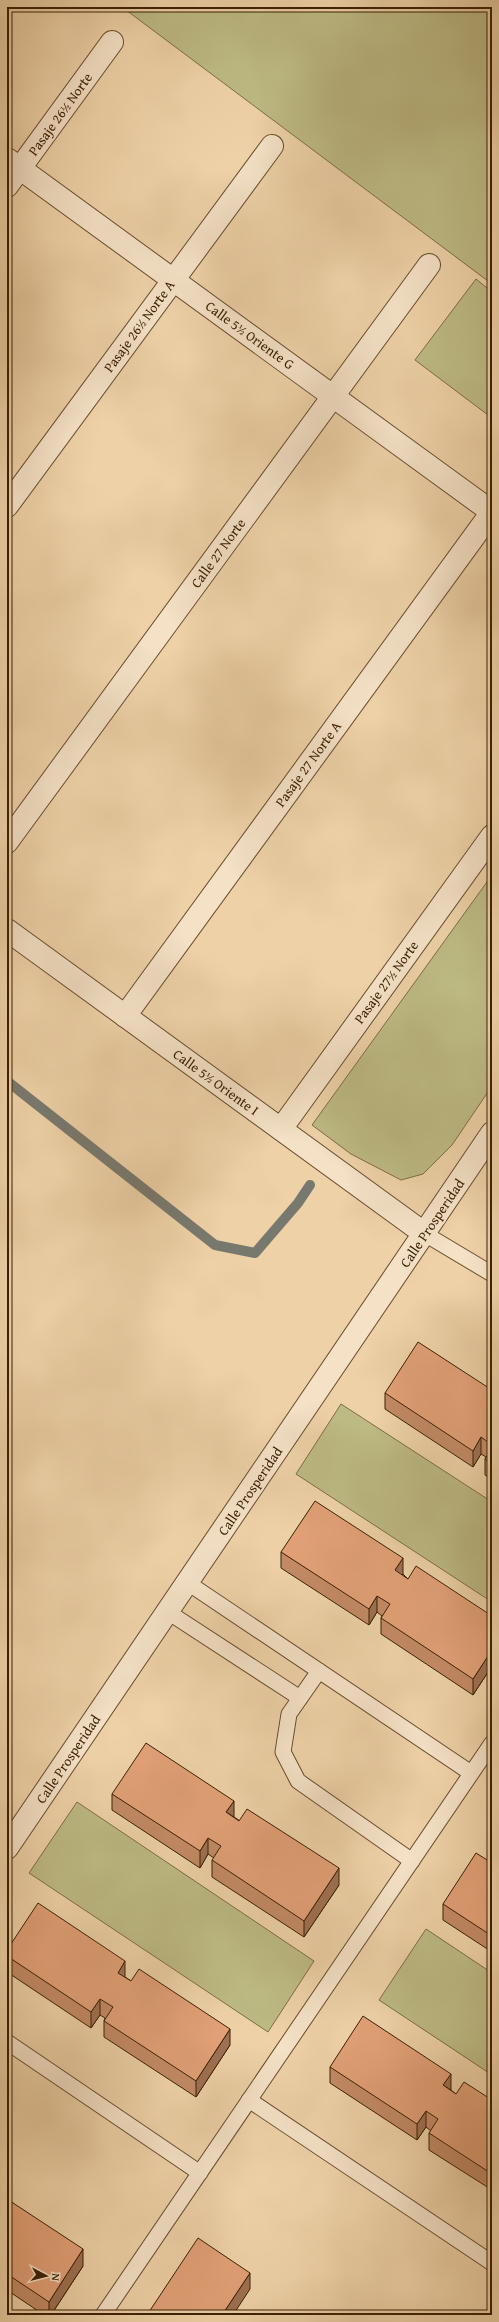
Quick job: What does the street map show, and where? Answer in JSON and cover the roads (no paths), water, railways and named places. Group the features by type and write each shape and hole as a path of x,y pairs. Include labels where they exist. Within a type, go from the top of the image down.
{"street":[{"name":"Pasaje 26½ Norte","path":"7,186 13,164 112,42"},
{"name":"Pasaje 26½ Norte A","path":"7,506 272,146"},
{"name":"Calle 5½ Oriente G","path":"13,164 492,512"},
{"name":"Calle 27 Norte","path":"7,842 429,265"},
{"name":"Pasaje 27 Norte A","path":"125,1016 492,512"},
{"name":"Pasaje 27½ Norte","path":"281,1129 492,836"},
{"name":"Calle 5½ Oriente I","path":"7,930 425,1234"},
{"name":"Calle Prosperidad","path":"7,1848 425,1234 492,1133"}],"lane":[{"path":"425,1234 492,1274"},
{"path":"188,1583 471,1773"},
{"path":"168,1612 300,1698"},
{"path":"319,1671 289,1714 283,1752 298,1781 412,1861"},
{"path":"103,2315 492,1743"},
{"path":"7,2042 200,2173"},
{"path":"249,2100 492,2263"}],"waterway":[{"path":"7,1081 215,1245 255,1253 298,1203 310,1185"}]}
